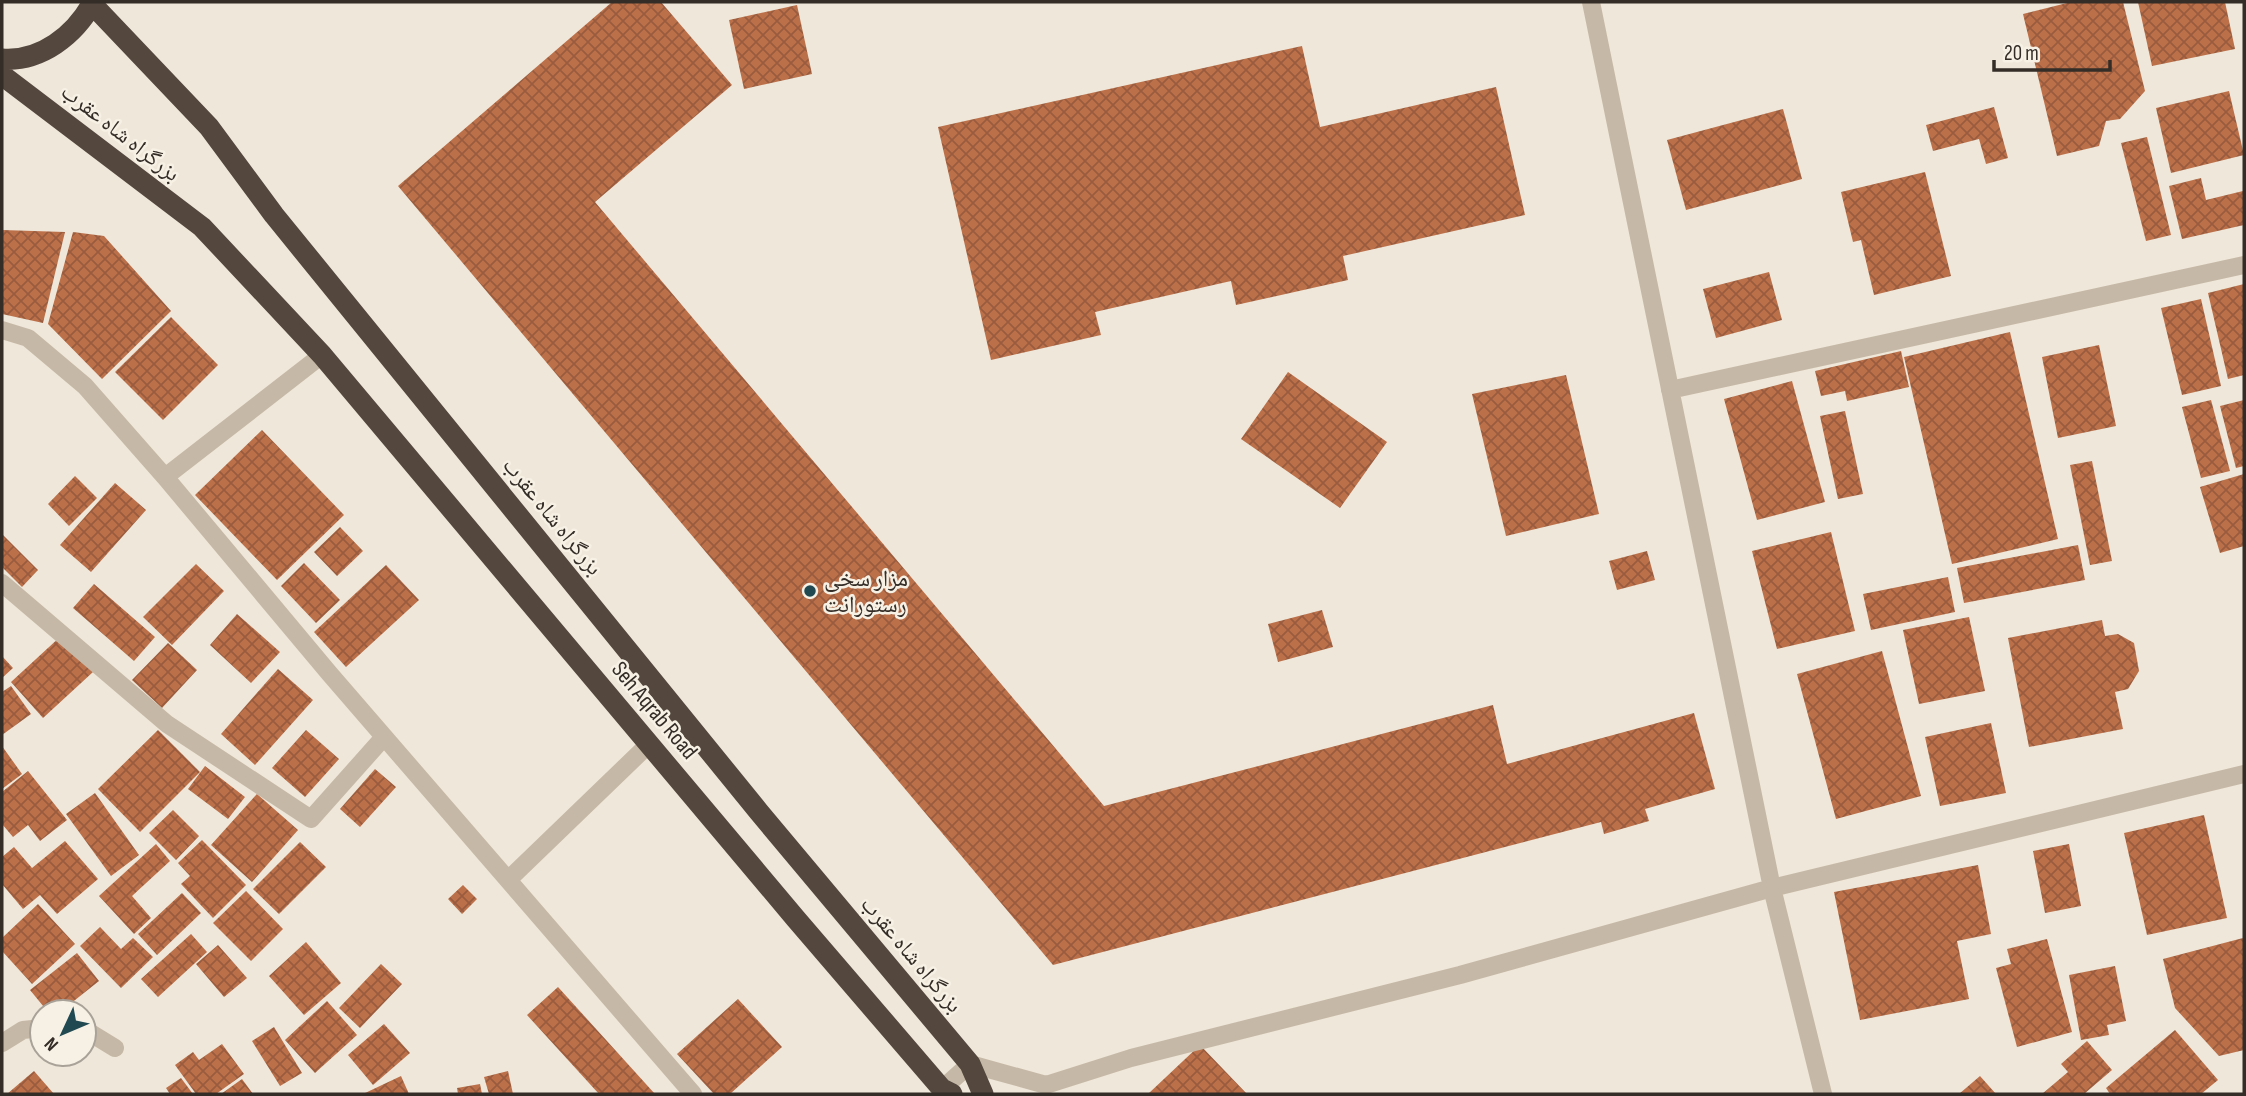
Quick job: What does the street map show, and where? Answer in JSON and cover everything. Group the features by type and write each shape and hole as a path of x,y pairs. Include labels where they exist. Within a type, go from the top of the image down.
{"highway":[{"path":"2,59 14,60 46,50 73,31 93,3"},
{"name":"بزرگراه شاه عقرب","path":"93,3 209,127 274,215 759,812 970,1064"},
{"name":"بزرگراه شاه عقرب","path":"2,75 202,227 322,355"},
{"name":"Seh Aqrab Road","path":"322,355 649,744 947,1092"},
{"path":"970,1064 983,1094"}],"street":[{"path":"1591,2 1772,888 1823,1094"},
{"path":"1670,390 2244,265"},
{"path":"2,330 28,338 85,386 693,1094"},
{"path":"165,477 322,355"},
{"path":"2,583 167,724 311,819 384,737"},
{"path":"508,880 649,744"},
{"path":"947,1092 970,1064 1046,1085 1131,1058 1460,975 1772,888 2244,774"},
{"path":"2,1043 28,1029"},
{"path":"98,1038 115,1048"}],"building":[{"path":"612,2 661,2 732,85 595,202 1104,806 1493,705 1507,764 1694,713 1715,789 1645,809 1649,821 1604,834 1601,822 1053,965 398,186"},
{"path":"2071,2 2123,2 2145,91 2120,119 2106,121 2099,146 2057,156 2023,14"},
{"path":"2138,2 2225,2 2235,49 2152,66"},
{"path":"797,5 812,74 744,89 729,20"},
{"path":"1302,46 1320,127 1496,87 1525,215 1343,256 1348,280 1236,305 1231,281 1095,312 1101,335 991,360 938,127"},
{"path":"2229,91 2244,155 2171,173 2156,108"},
{"path":"1994,107 2008,158 1986,164 1979,139 1933,151 1926,125"},
{"path":"1783,109 1802,179 1686,210 1667,140"},
{"path":"2147,137 2171,235 2146,241 2121,143"},
{"path":"1925,172 1951,276 1874,295 1861,240 1853,242 1841,192"},
{"path":"2201,178 2206,200 2243,191 2244,225 2182,239 2169,186"},
{"path":"2,230 65,232 43,323 2,314"},
{"path":"73,232 104,236 171,311 102,379 48,324"},
{"path":"1769,272 1782,320 1716,338 1703,289"},
{"path":"2244,284 2244,375 2228,379 2208,293"},
{"path":"2201,299 2221,386 2182,395 2161,308"},
{"path":"171,317 218,365 163,420 115,372"},
{"path":"2010,332 2058,539 1952,564 1904,357"},
{"path":"2099,345 2116,426 2058,438 2042,357"},
{"path":"1901,351 1909,387 1847,401 1845,391 1821,396 1815,371"},
{"path":"1288,372 1387,442 1340,508 1241,439"},
{"path":"1566,375 1599,514 1506,536 1472,394"},
{"path":"1792,381 1825,502 1757,520 1724,399"},
{"path":"2211,400 2230,471 2201,478 2182,407"},
{"path":"2244,400 2244,466 2236,468 2220,406"},
{"path":"1845,411 1863,494 1838,499 1820,416"},
{"path":"262,430 344,515 277,580 195,495"},
{"path":"2092,461 2112,561 2090,565 2070,465"},
{"path":"2244,474 2244,546 2220,553 2200,487"},
{"path":"75,476 97,498 69,526 48,504"},
{"path":"115,483 146,510 91,572 60,545"},
{"path":"340,527 363,551 337,576 314,552"},
{"path":"1831,532 1855,631 1777,649 1752,551"},
{"path":"2,534 38,570 22,587 2,567"},
{"path":"2078,545 2085,580 1964,603 1957,568"},
{"path":"1647,551 1655,580 1617,590 1609,561"},
{"path":"304,563 340,600 316,623 281,586"},
{"path":"196,564 224,591 172,645 143,617"},
{"path":"386,565 419,600 346,667 314,632"},
{"path":"1948,577 1955,612 1871,630 1863,594"},
{"path":"94,584 155,637 134,661 73,608"},
{"path":"1322,610 1333,647 1278,662 1268,624"},
{"path":"237,614 280,652 251,683 210,645"},
{"path":"1969,617 1985,691 1919,704 1903,630"},
{"path":"2102,620 2105,636 2118,634 2134,643 2139,671 2128,689 2115,692 2123,729 2029,747 2008,638"},
{"path":"61,636 93,672 43,718 11,682"},
{"path":"168,643 197,670 162,708 132,680"},
{"path":"1882,651 1921,796 1836,819 1797,674"},
{"path":"2,656 13,668 2,678"},
{"path":"278,669 313,700 255,765 221,734"},
{"path":"11,686 31,714 2,735 2,692"},
{"path":"1991,723 2006,793 1940,806 1925,737"},
{"path":"158,730 200,772 140,832 98,789"},
{"path":"306,730 339,759 305,797 272,768"},
{"path":"2,746 22,774 2,789"},
{"path":"205,766 245,797 228,819 188,789"},
{"path":"375,769 396,787 360,827 340,809"},
{"path":"28,771 67,820 40,841 28,825 13,837 2,824 2,792"},
{"path":"95,793 139,855 111,876 66,814"},
{"path":"257,794 298,830 252,882 211,845"},
{"path":"173,810 199,836 176,860 149,833"},
{"path":"2204,815 2227,918 2147,935 2124,833"},
{"path":"202,840 246,885 213,918 181,884 190,876 178,863"},
{"path":"65,841 98,879 57,914 40,895 23,909 2,884 2,857 14,847 32,868"},
{"path":"300,842 326,867 279,914 253,889"},
{"path":"156,844 170,861 132,896 151,918 134,934 99,896"},
{"path":"2069,844 2081,906 2045,913 2033,851"},
{"path":"1978,865 1991,934 1957,941 1969,999 1860,1020 1834,892"},
{"path":"463,885 477,899 462,914 448,899"},
{"path":"246,891 283,929 251,961 213,923"},
{"path":"182,893 201,913 157,955 138,934"},
{"path":"38,904 75,944 32,984 2,951 2,938"},
{"path":"100,927 121,949 133,938 153,957 121,988 80,946"},
{"path":"191,934 207,952 158,997 141,979"},
{"path":"2243,938 2244,1050 2219,1056 2175,1008 2163,959"},
{"path":"2047,939 2072,1032 2017,1047 1996,968 2011,964 2007,949"},
{"path":"306,942 341,983 304,1015 269,976"},
{"path":"218,945 247,978 224,997 196,964"},
{"path":"77,953 99,981 78,998 37,998 30,990"},
{"path":"381,964 402,984 360,1028 339,1008"},
{"path":"2115,966 2126,1021 2107,1025 2109,1035 2081,1040 2069,975"},
{"path":"558,987 655,1094 599,1094 527,1015"},
{"path":"738,999 782,1047 730,1094 714,1094 677,1054"},
{"path":"327,1001 357,1035 315,1073 285,1040"},
{"path":"384,1024 410,1053 373,1085 348,1055"},
{"path":"274,1027 302,1073 280,1086 252,1041"},
{"path":"2175,1030 2218,1080 2201,1094 2110,1094 2106,1088"},
{"path":"2087,1041 2112,1070 2084,1094 2042,1094 2068,1072 2061,1064"},
{"path":"222,1044 244,1074 216,1094 196,1094 175,1065 193,1052 199,1060"},
{"path":"1200,1045 1247,1094 1148,1094"},
{"path":"34,1071 54,1094 7,1094"},
{"path":"508,1071 513,1094 489,1094 484,1077"},
{"path":"401,1076 409,1094 363,1094"},
{"path":"1980,1076 1996,1094 1959,1094"},
{"path":"181,1078 193,1094 170,1094 166,1088"},
{"path":"242,1079 253,1094 221,1094"},
{"path":"480,1084 482,1094 458,1094 457,1088"}],"place":[{"name":"مزار سخی رستورانت","path":"810,591"}]}
